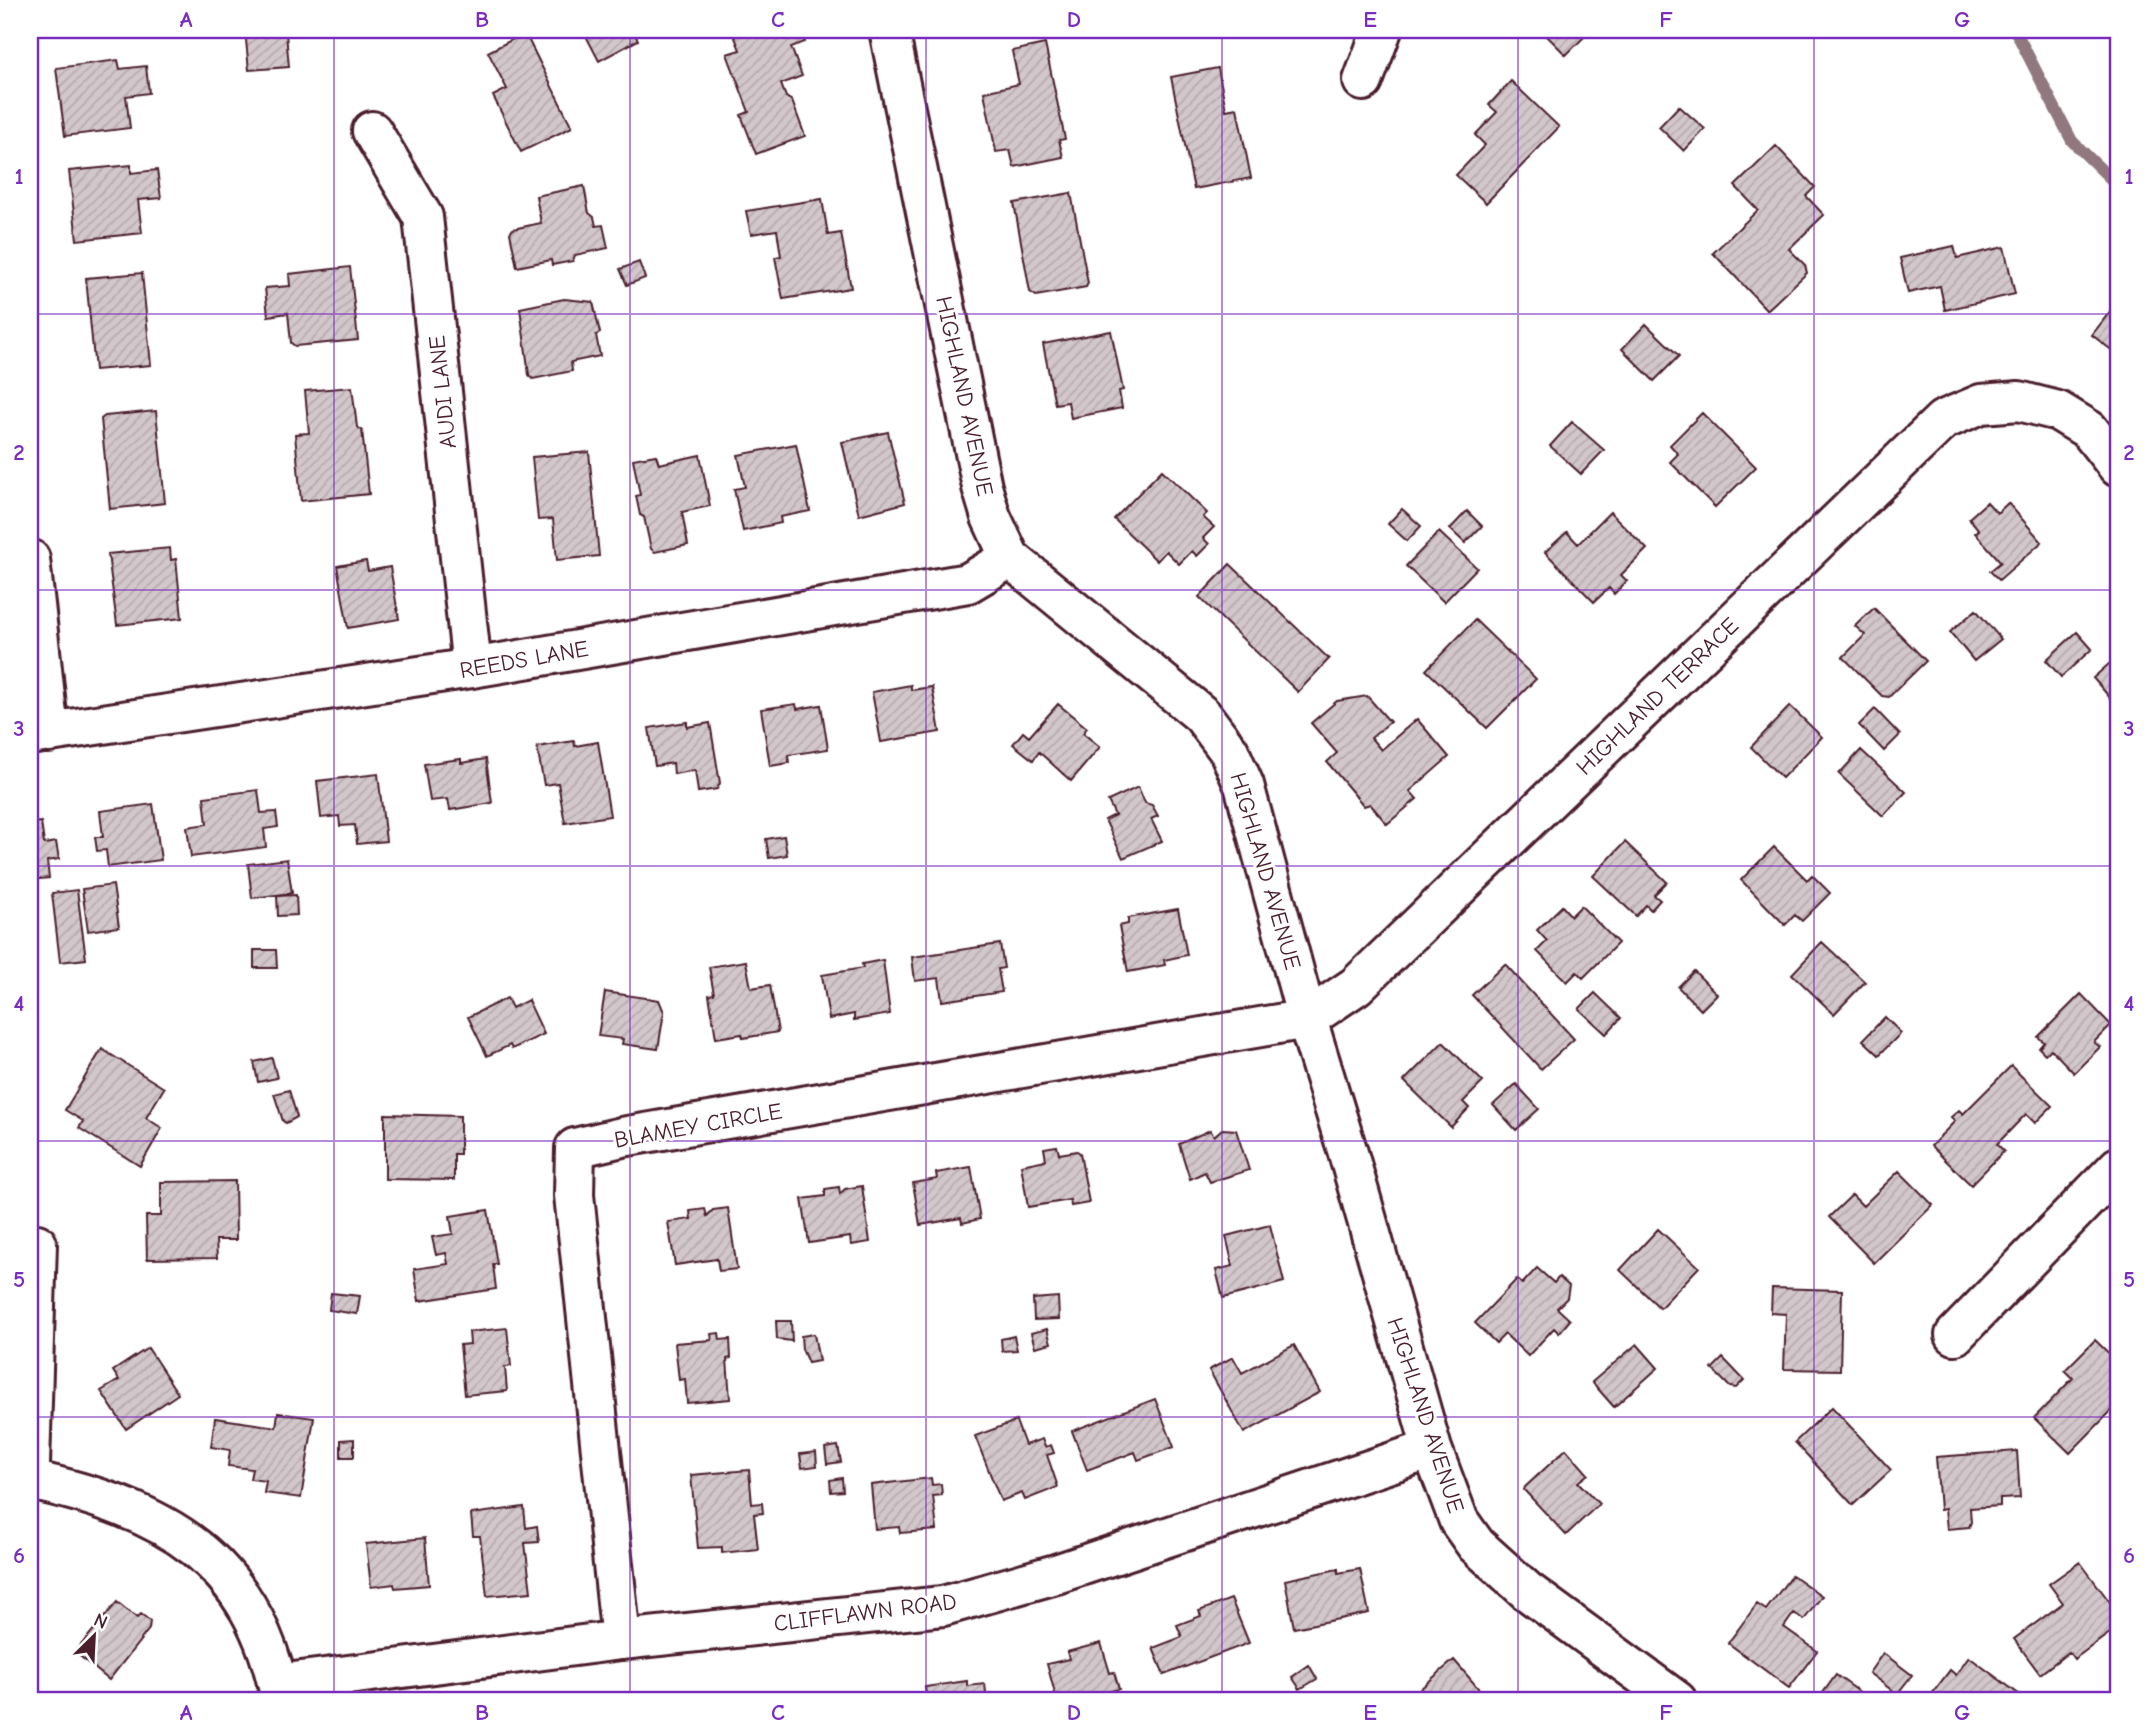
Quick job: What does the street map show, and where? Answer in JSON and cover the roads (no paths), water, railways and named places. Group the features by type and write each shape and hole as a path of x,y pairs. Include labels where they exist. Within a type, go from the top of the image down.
{"street":[{"name":"HIGHLAND AVENUE","path":"888,30 982,487 991,517 1010,558 1202,715 1229,751 1244,785 1307,1019 1432,1449 1459,1521 1476,1545 1527,1591 1677,1701"},
{"path":"1363,80 1382,30"},
{"name":"AUDI LANE","path":"372,131 423,217 472,668"},
{"name":"HIGHLAND TERRACE","path":"1307,1019 1356,986 1944,420 1981,404 2020,401 2058,411 2089,430 2118,467"},
{"name":"REEDS LANE","path":"39,734 472,668 968,583 1010,558"},
{"path":"30,559 39,734"},
{"name":"BLAMEY CIRCLE","path":"621,1640 574,1195 575,1148 635,1135 1307,1019"},
{"path":"1955,1335 2118,1167"},
{"path":"30,1464 37,1244"},
{"name":"CLIFFLAWN ROAD","path":"279,1693 621,1640 943,1606 1056,1574 1432,1449"},
{"path":"30,1480 78,1490 140,1512 204,1553 227,1578 253,1617 269,1651 279,1693"}],"waterway":[{"path":"2015,30 2072,141 2118,186"}]}
